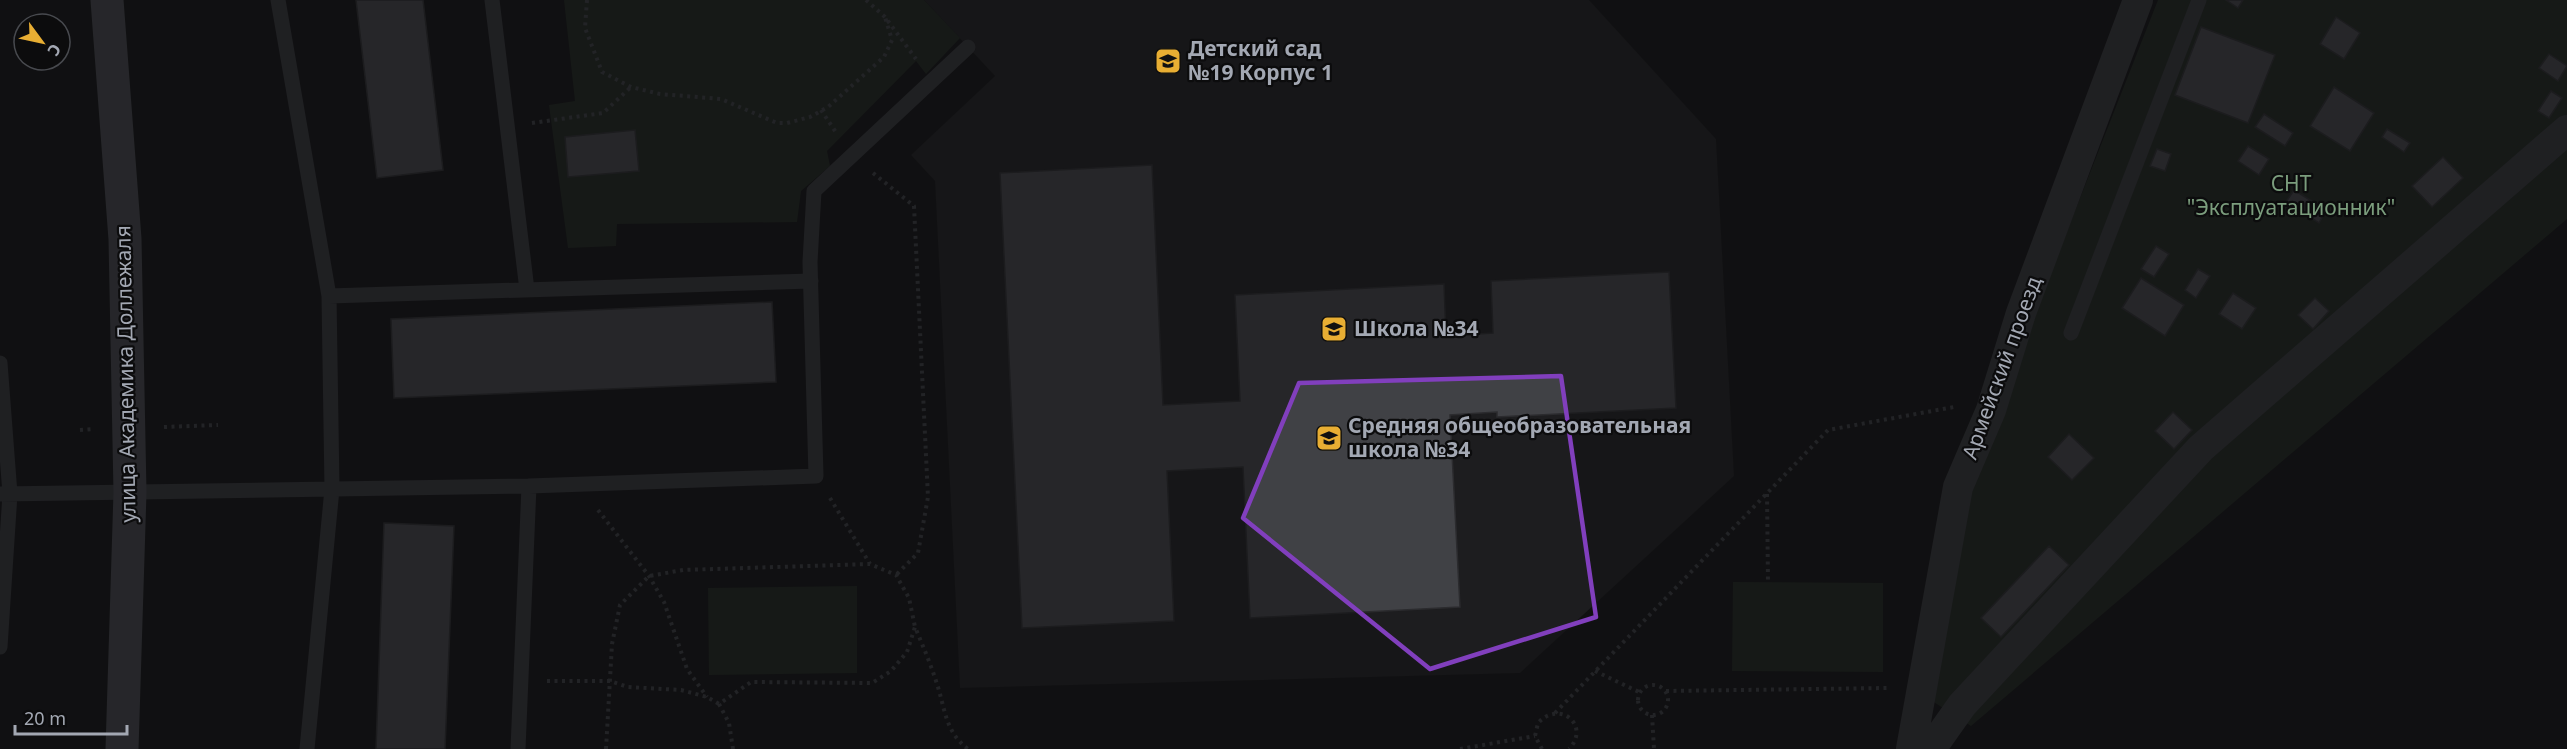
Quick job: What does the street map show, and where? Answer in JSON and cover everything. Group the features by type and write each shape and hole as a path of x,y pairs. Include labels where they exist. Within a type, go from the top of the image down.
{"main road":[{"name":"улица Академика Доллежаля","path":"106,0 125,239 130,492 122,749"}],"street":[{"name":"Армейский проезд","path":"1911,749 1958,487 1991,410 2021,313 2138,0"},
{"path":"1931,749 1962,705 2201,448 2567,130"}],"lane":[{"path":"278,0 329,296 332,489 307,749"},
{"path":"492,0 527,290"},
{"path":"2071,333 2199,0"},
{"path":"5,494 529,486 816,476 811,281 814,191 969,47"},
{"path":"329,296 811,281"},
{"path":"0,363 5,494 0,647"},
{"path":"518,749 529,486"}],"path":[{"path":"586,0 585,28 602,72 631,87 660,94 721,99 777,123 810,117 836,100 884,57 892,40 885,17"},
{"path":"866,0 885,17 932,81"},
{"path":"508,127 603,113 631,87"},
{"path":"852,156 914,206 928,497 918,553 896,576"},
{"path":"1556,713 1828,430 1960,406 1991,410"},
{"path":"816,476 870,564"},
{"path":"578,484 648,576 664,602 687,669 707,697"},
{"path":"1767,493 1768,582"},
{"path":"606,749 612,644 620,605 648,576 683,570 870,564 896,576 909,598 915,627 938,684 945,722 961,744 968,749"},
{"path":"720,704 751,682 872,683 891,671 907,652 915,627"},
{"path":"1595,671 1640,692"},
{"path":"520,682 610,681 628,687 681,690 707,697 720,704 729,723 733,749"},
{"path":"1666,691 1667,706 1660,713 1652,715 1640,707 1638,697 1640,692 1652,684 1666,691 1922,688"},
{"path":"1542,749 1535,736 1538,723 1549,714 1556,713 1568,717 1576,728 1575,741 1569,749"},
{"path":"1652,715 1654,749"},
{"path":"1460,749 1535,736"}],"highlighted area":[{"path":"1561,376 1596,617 1430,669 1243,518 1299,383"}],"shaded area":[{"name":"Школа №34","path":"924,0 1589,0 1716,139 1734,476 1520,673 960,688 935,181 911,155 995,76"}],"green space":[{"path":"564,0 924,0 960,38 926,74 916,61 827,151 830,166 801,191 797,222 617,224 616,246 568,248 549,105 575,101"},
{"name":"СНТ \"Эксплуатационник\"","path":"2158,0 2567,0 2567,219 1971,726 1926,697 1962,498"},
{"path":"1733,582 1883,583 1883,672 1732,671"},
{"path":"857,586 857,673 709,675 708,588"}],"building":[{"path":"356,0 423,0 443,170 377,178"},
{"path":"2226,0 2243,0 2238,8"},
{"path":"2336,17 2360,33 2344,59 2320,44"},
{"path":"2201,27 2275,55 2248,123 2175,95"},
{"path":"2549,54 2567,66 2558,81 2539,68"},
{"path":"2334,87 2374,113 2350,151 2310,126"},
{"path":"2551,91 2562,98 2549,118 2538,111"},
{"path":"2264,114 2293,133 2285,146 2255,127"},
{"path":"2387,129 2410,143 2404,152 2382,137"},
{"path":"635,130 639,171 568,177 565,137"},
{"path":"2248,146 2269,159 2259,175 2238,161"},
{"path":"2157,149 2171,154 2165,171 2150,166"},
{"path":"2443,157 2463,178 2432,207 2412,186"},
{"path":"1152,165 1163,405 1240,401 1235,295 1444,284 1446,336 1493,333 1491,281 1669,272 1676,408 1497,417 1497,412 1450,415 1460,607 1250,618 1243,467 1167,471 1174,621 1022,628 1000,173"},
{"path":"2294,190 2326,210 2319,223 2286,202"},
{"path":"2156,246 2169,254 2154,277 2141,269"},
{"path":"2198,269 2210,276 2196,298 2185,290"},
{"path":"2141,278 2184,305 2165,336 2122,308"},
{"path":"2233,293 2256,308 2242,329 2219,314"},
{"path":"2315,298 2329,311 2313,329 2298,315"},
{"path":"772,302 776,382 394,398 391,319"},
{"path":"2173,412 2192,430 2174,449 2155,431"},
{"path":"2069,434 2094,458 2072,480 2048,457"},
{"path":"384,523 454,526 445,749 376,749"},
{"path":"2049,546 2069,565 2001,637 1981,618"}],"place":[{"name":"Детский сад №19 Корпус 1","path":"1168,61"},
{"name":"Школа №34","path":"1334,329"},
{"name":"Средняя общеобразовательная школа №34","path":"1329,438"}]}
